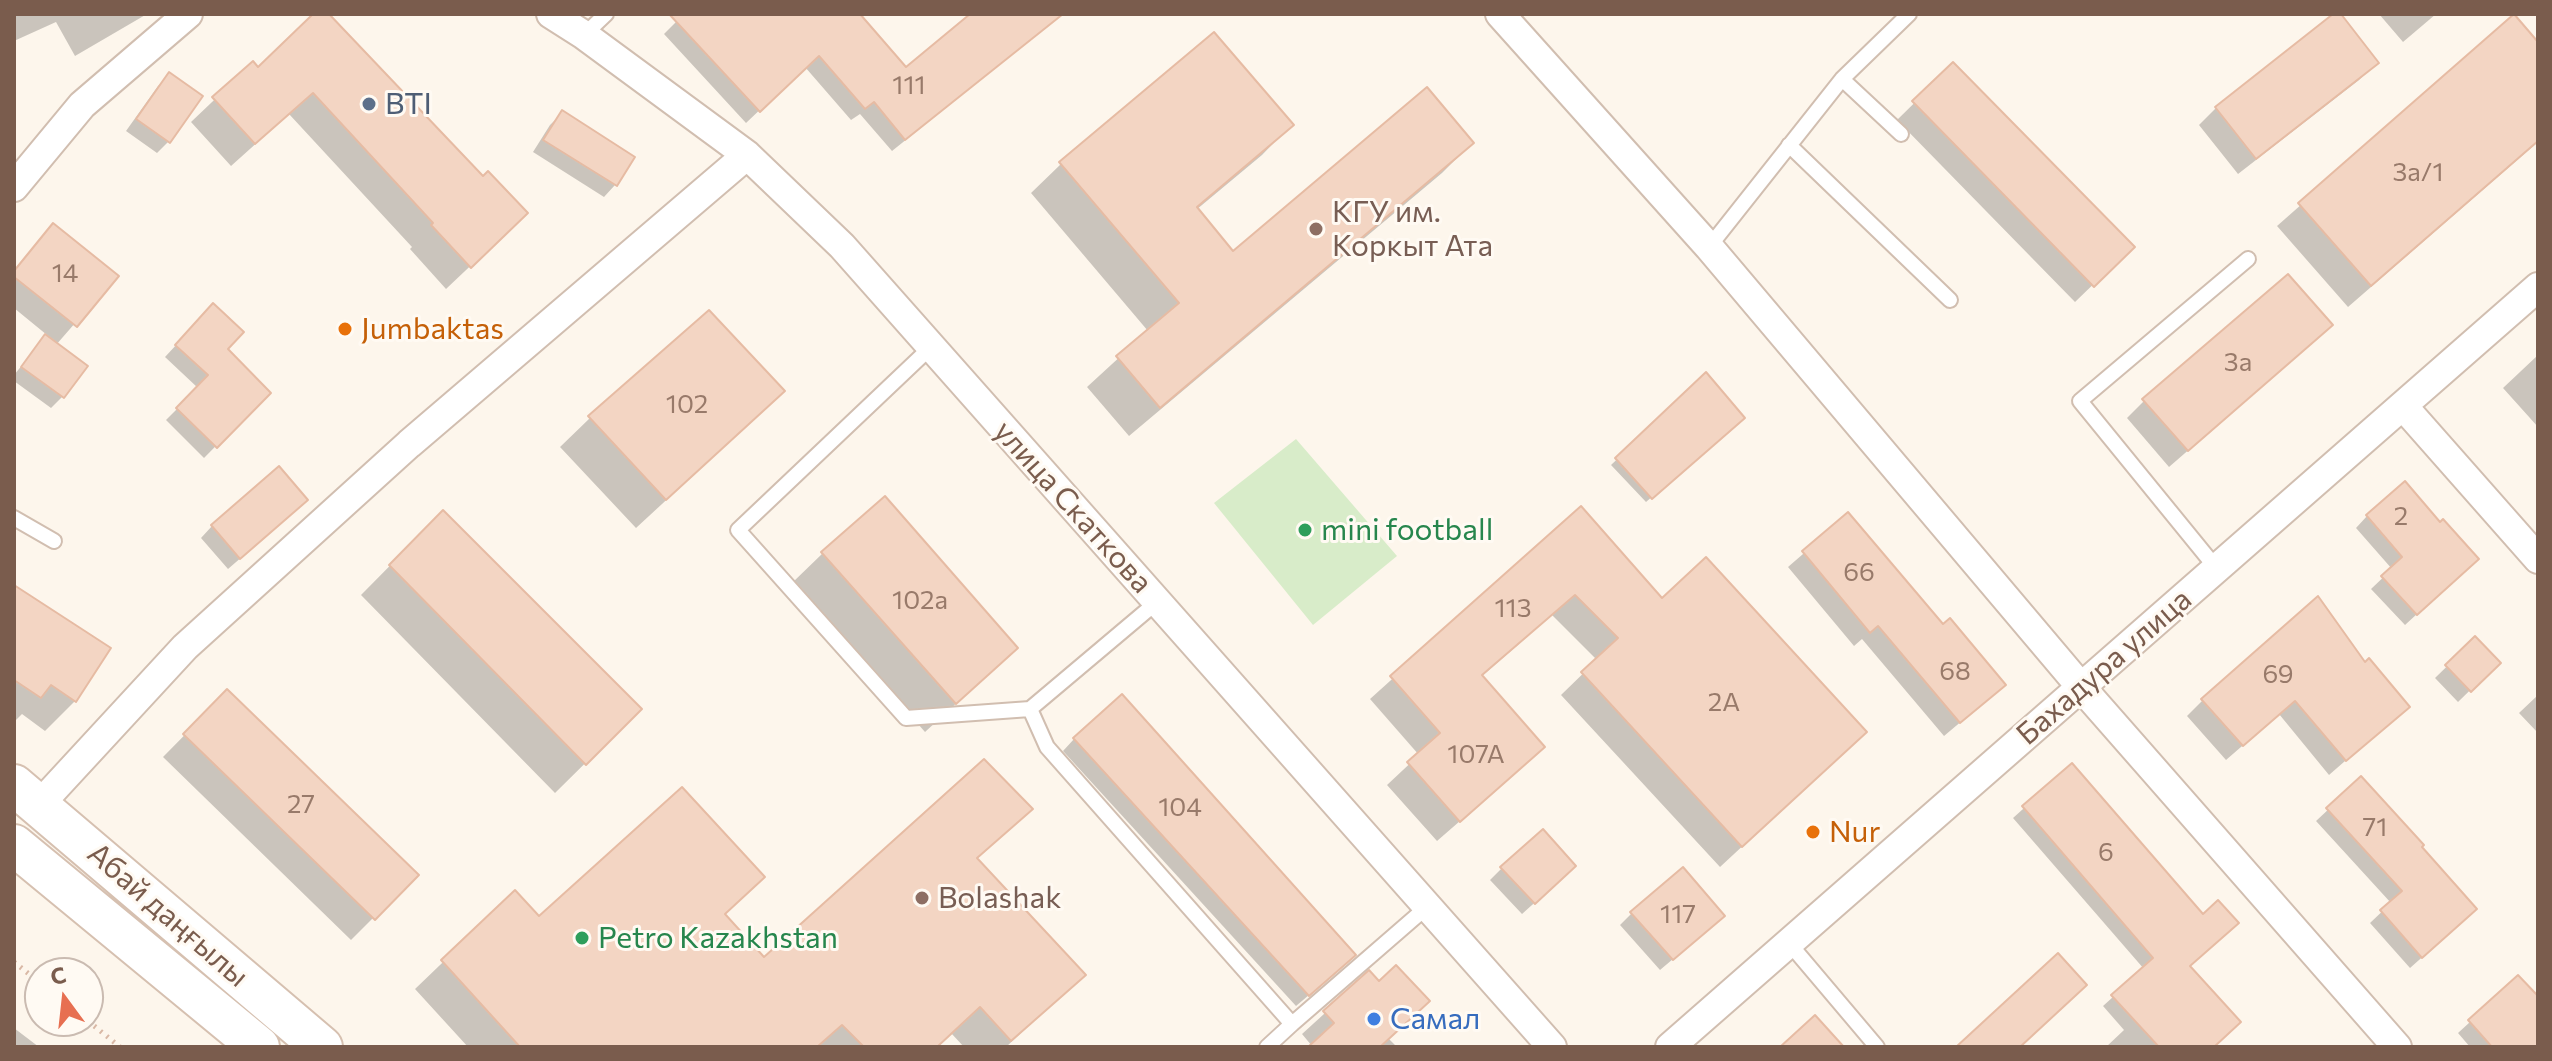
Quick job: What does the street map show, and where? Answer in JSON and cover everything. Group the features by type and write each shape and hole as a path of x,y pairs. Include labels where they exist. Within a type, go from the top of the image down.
{"main road":[{"path":"28,856 41,806"},
{"name":"Абай даңғылы","path":"41,806 322,1047"},
{"name":"Абай даңғылы","path":"28,856 259,1047"}],"street":[{"path":"14,187 82,105 188,14"},
{"name":"улица Скаткова","path":"551,14 747,155 842,246 1552,1047"},
{"path":"1500,14 1709,247 2081,687 2397,1047"},
{"path":"41,806 185,647 409,444 747,155"},
{"name":"Бахадура улица","path":"1670,1047 2538,287"},
{"path":"2403,406 2538,559"}],"lane":[{"path":"584,35 606,14"},
{"path":"1709,247 1842,79 1909,14"},
{"path":"1842,79 1901,134"},
{"path":"1789,145 1950,300"},
{"path":"2217,569 2080,401 2248,259"},
{"path":"931,347 738,530 906,718 1030,709 1157,602"},
{"path":"14,518 54,541"},
{"path":"1030,709 1047,747 1292,1024"},
{"path":"1267,1047 1428,906"},
{"path":"1789,943 1877,1047"}],"path":[{"path":"104,1034 120,1047"}],"green space":[{"name":"mini football","path":"1296,439 1397,556 1313,625 1214,503"}],"building":[{"path":"313,14 329,14 483,176 488,171 528,213 471,268 313,93 255,144 212,97 253,61 258,67"},
{"path":"669,14 860,14 906,67 970,14 1063,14 905,140 874,102 865,109 819,56 760,112"},
{"path":"2333,14 2341,14 2379,63 2256,159 2215,107"},
{"path":"2514,14 2538,42 2538,141 2371,286 2298,203"},
{"name":"КГУ им. Коркыт Ата","path":"1214,32 1294,125 1197,207 1233,251 1427,87 1474,143 1160,408 1116,356 1179,303 1059,162"},
{"path":"1953,62 2135,247 2094,287 1912,101"},
{"path":"169,72 203,96 170,143 136,119"},
{"path":"562,110 635,157 617,186 543,140"},
{"path":"53,223 119,276 77,327 14,277 14,271"},
{"path":"2288,274 2333,325 2188,451 2142,399"},
{"path":"213,303 244,332 228,349 271,393 217,448 176,408 208,375 175,345"},
{"path":"709,310 785,391 666,500 588,416"},
{"path":"45,334 88,366 64,398 21,367"},
{"path":"1706,372 1745,418 1652,499 1615,458"},
{"path":"279,466 308,500 240,559 211,525"},
{"path":"2405,481 2440,522 2443,519 2479,559 2417,615 2381,576 2402,557 2366,515"},
{"path":"885,496 1018,648 956,704 821,552"},
{"path":"1581,506 1662,598 1706,557 1867,732 1742,847 1581,672 1618,638 1575,595 1482,675 1545,747 1460,822 1407,762 1440,733 1390,676"},
{"path":"443,510 642,709 586,765 389,565"},
{"path":"1848,512 1943,624 1950,618 2006,685 1960,723 1878,626 1870,633 1802,551"},
{"path":"14,585 111,648 76,702 51,685 41,698 14,680"},
{"path":"2318,596 2365,662 2369,658 2410,707 2346,761 2295,701 2243,746 2201,699"},
{"path":"2475,636 2501,663 2471,692 2445,665"},
{"path":"227,689 419,875 375,920 183,734"},
{"path":"1122,694 1356,955 1309,996 1073,738"},
{"path":"984,759 1033,809 977,858 1086,975 1011,1041 980,1007 937,1047 864,1047 842,1025 817,1047 520,1047 441,960 515,890 539,916 682,787 765,877 725,914 764,957"},
{"path":"2072,763 2203,914 2218,900 2239,923 2190,966 2241,1022 2214,1047 2159,1047 2111,995 2153,958 2022,806"},
{"path":"2361,776 2477,909 2422,958 2380,910 2402,891 2326,808"},
{"path":"1543,829 1576,866 1535,904 1500,867"},
{"path":"1683,867 1725,916 1673,960 1630,912"},
{"path":"2058,953 2087,985 2020,1047 1956,1047"},
{"name":"Самал","path":"1396,965 1430,1001 1380,1047 1308,1047 1334,1023 1323,1011 1369,970 1379,981"},
{"path":"2518,975 2538,996 2538,1047 2492,1047 2468,1020"},
{"path":"1815,1015 1844,1047 1780,1047"}],"place":[{"name":"BTI","path":"369,104"},
{"name":"КГУ им. Коркыт Ата","path":"1316,229"},
{"name":"Jumbaktas","path":"345,329"},
{"name":"mini football","path":"1305,530"},
{"name":"Nur","path":"1813,832"},
{"name":"Bolashak","path":"922,898"},
{"name":"Petro Kazakhstan","path":"582,938"},
{"name":"Самал","path":"1374,1019"}]}
